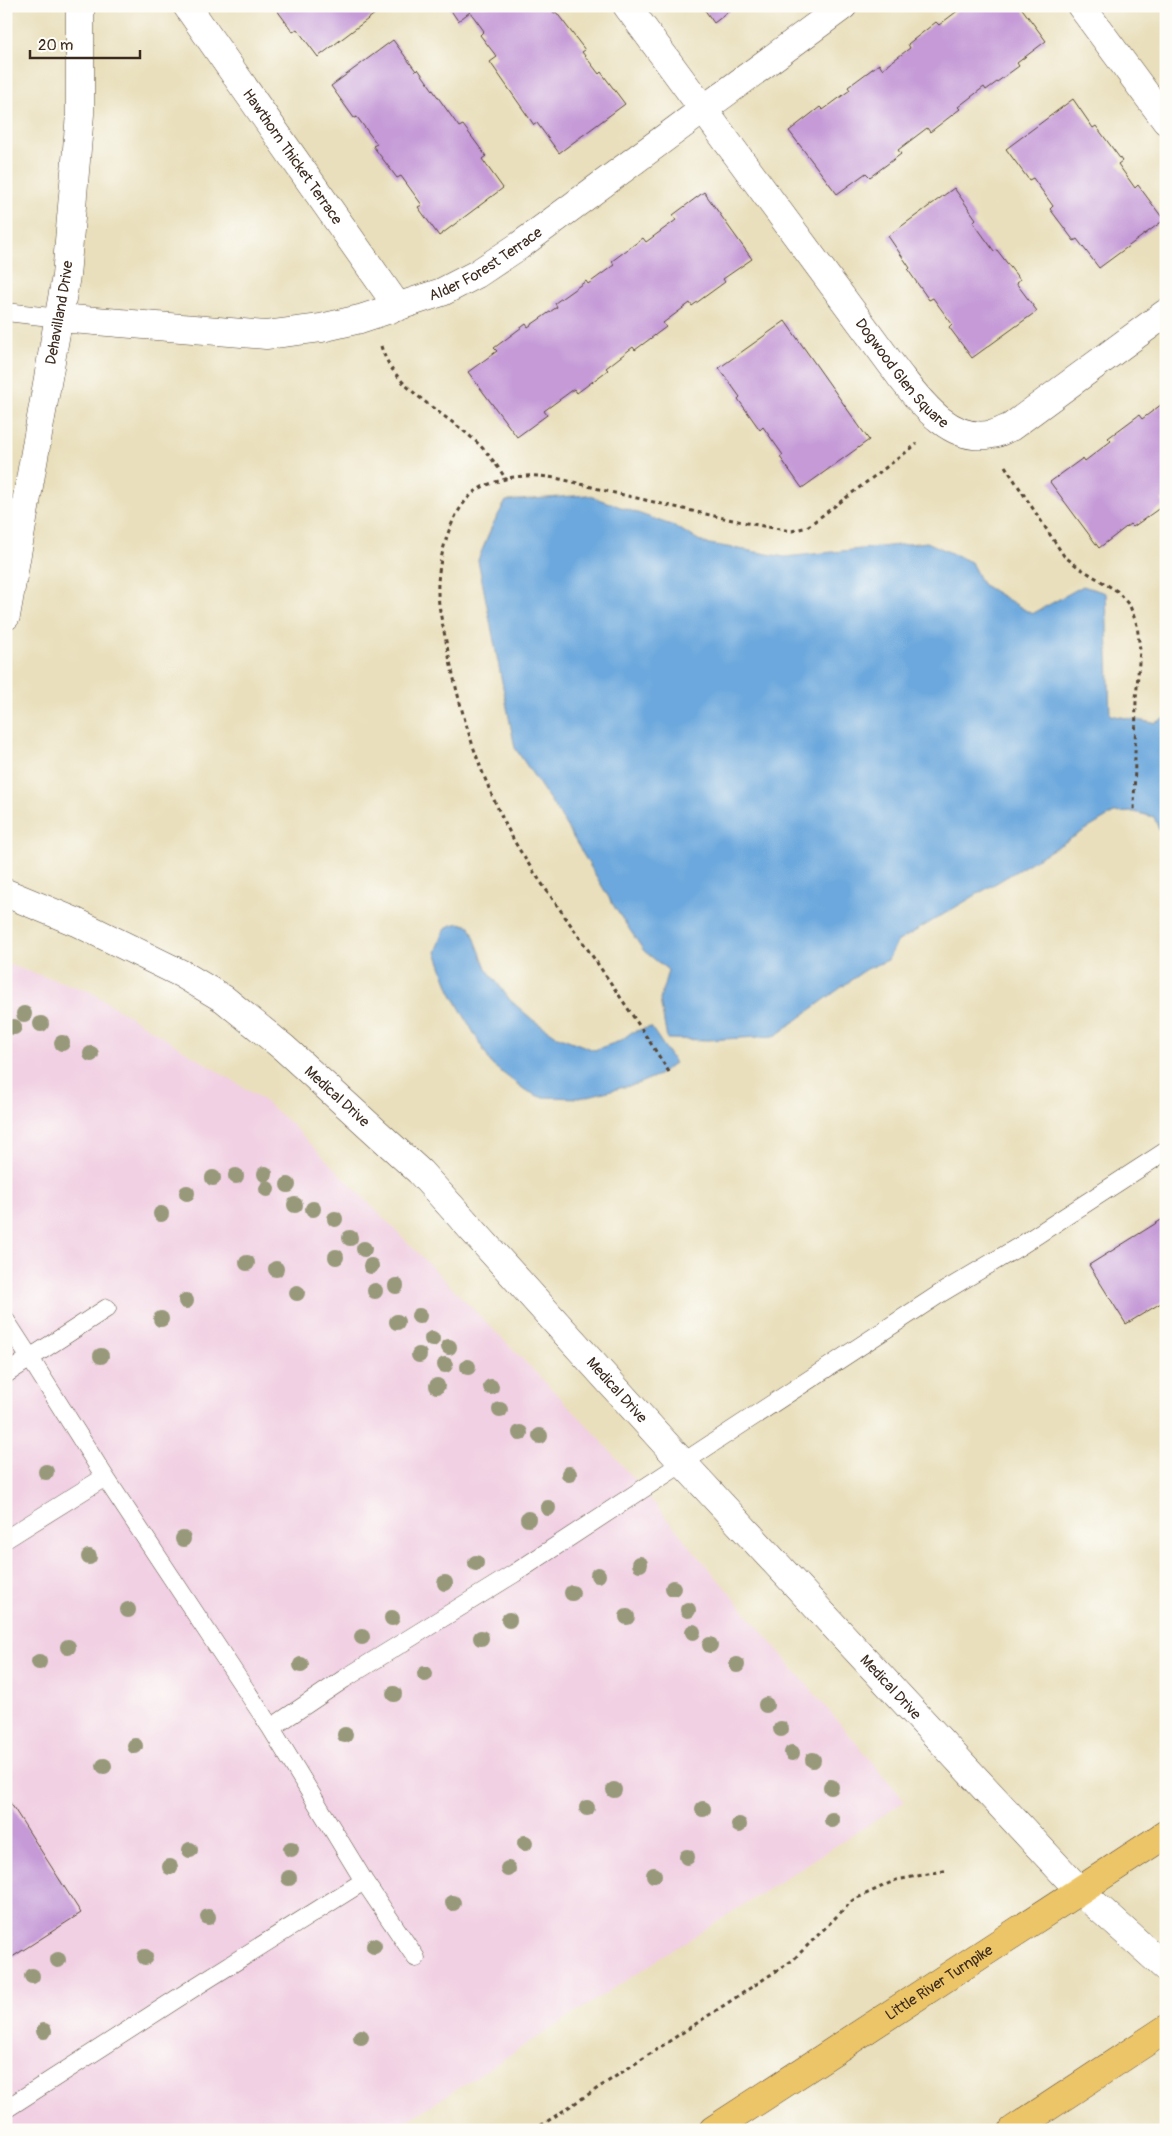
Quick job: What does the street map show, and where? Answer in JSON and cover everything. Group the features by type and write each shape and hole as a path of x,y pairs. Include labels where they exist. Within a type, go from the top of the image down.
{"highway":[{"name":"Little River Turnpike","path":"713,2130 1166,1834"},
{"path":"1013,2130 1166,2029"}],"street":[{"name":"Dehavilland Drive","path":"6,616 66,276 80,114 80,6"},
{"name":"Hawthorn Thicket Terrace","path":"187,6 398,307"},
{"name":"Dogwood Glen Square","path":"628,6 905,383 926,409 942,422 970,434 992,435 1011,427 1166,313"},
{"name":"Alder Forest Terrace","path":"59,318 266,335 321,328 360,319 442,292 477,274 519,246 843,6"},
{"path":"1080,6 1166,121"},
{"name":"Medical Drive","path":"6,893 76,922 182,974 224,999 284,1048 420,1172 682,1462 1079,1890 1166,1968"}],"lane":[{"path":"6,312 59,318"},
{"path":"271,1728 344,1679 515,1573 941,1293 1020,1246 1166,1151"},
{"path":"6,1374 107,1308"},
{"path":"6,1321 105,1477 271,1728 364,1881 416,1958"},
{"path":"6,1539 105,1477"},
{"path":"6,2109 364,1881"}],"path":[{"path":"381,344 389,364 407,385 472,438 492,457 506,479"},
{"path":"669,1072 639,1024 517,845 476,757 459,699 439,604 438,584 444,544 448,531 465,503 477,490 506,479 528,475 547,476 736,521 792,531 807,527 914,446 942,422"},
{"path":"984,434 1064,556 1078,568 1117,591 1130,606 1137,625 1140,650 1134,812"},
{"path":"534,2130 793,1960 853,1900 896,1880 949,1870"}],"shaded area":[{"path":"6,964 89,991 262,1099 290,1123 593,1431 905,1801 393,2130 6,2130"}],"water":[{"path":"587,495 674,526 704,543 785,557 927,542 971,562 982,584 1032,614 1083,586 1106,593 1110,715 1154,723 1166,718 1166,847 1154,817 1134,812 1114,813 897,942 888,960 865,970 775,1036 708,1040 667,1039 660,1000 668,970 644,951 615,908 558,812 515,748 478,560 493,524 506,501"},
{"path":"459,923 470,926 486,968 510,1000 533,1020 555,1035 594,1050 620,1041 632,1032 651,1027 675,1063 659,1075 637,1084 580,1098 540,1097 525,1090 492,1065 450,991 436,952 444,931 449,926"}],"building":[{"path":"274,6 371,6 376,13 318,57 297,29 293,32"},
{"path":"448,6 549,6 554,13 556,12 585,50 582,52 599,74 601,72 625,104 559,153 537,123 534,125 490,62 497,57 480,35 484,31 470,12 458,21"},
{"path":"702,6 736,6 714,23"},
{"path":"964,6 1020,6 1046,41 1017,63 1019,66 986,90 984,87 958,107 960,109 930,132 927,128 898,150 901,154 870,177 866,173 837,194 789,131 820,107 823,110 850,90 848,87 879,64 882,69 910,48 908,44 936,22 939,25"},
{"path":"393,40 416,71 418,69 459,127 463,125 486,156 482,159 503,188 439,236 418,207 422,205 401,176 397,178 373,146 377,144 357,117 354,118 331,86"},
{"path":"1073,99 1093,128 1096,126 1122,161 1118,164 1135,188 1138,185 1164,220 1099,268 1077,239 1074,241 1050,209 1053,206 1033,178 1029,180 1006,149"},
{"path":"954,188 976,219 973,222 994,251 997,250 1020,280 1016,283 1037,311 972,358 949,327 952,324 933,298 929,300 908,270 910,268 888,236"},
{"path":"704,192 752,259 723,279 725,282 692,306 690,303 663,323 666,327 635,350 633,347 606,368 608,370 577,393 574,389 544,411 547,415 517,437 468,372 497,351 494,348 526,324 528,327 557,307 555,303 586,281 588,284 614,265 612,261 643,238 646,242 676,220 673,215"},
{"path":"785,321 869,440 802,488 780,457 783,455 763,427 760,430 738,399 740,397 719,368"},
{"path":"1166,401 1166,497 1161,501 1164,505 1133,527 1130,524 1099,548 1050,482 1083,458 1085,461 1111,441 1108,438 1139,415 1142,419"},
{"path":"1166,1217 1166,1300 1126,1324 1089,1265"},
{"path":"6,1796 81,1913 6,1961"}]}
